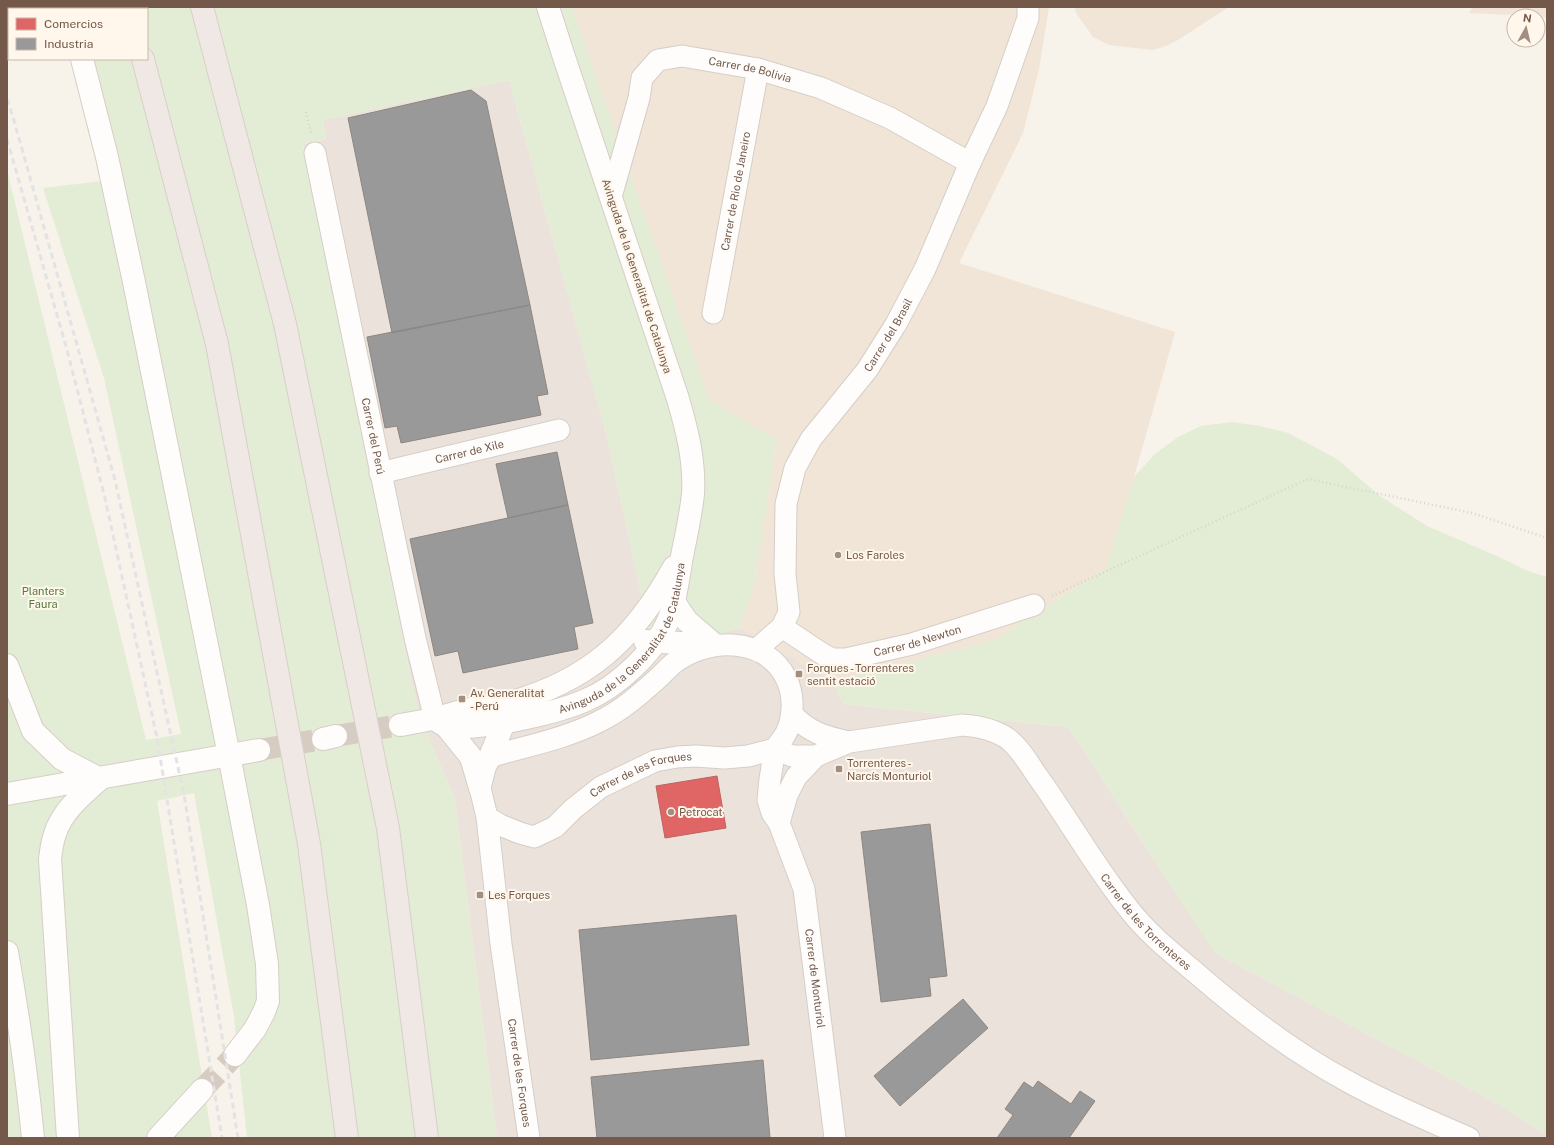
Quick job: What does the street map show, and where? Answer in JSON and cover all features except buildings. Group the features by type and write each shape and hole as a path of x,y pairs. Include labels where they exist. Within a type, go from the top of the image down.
{"highway":[{"path":"202,7 285,324 388,828 427,1138"},
{"path":"142,60 219,352 309,844 347,1138"}],"street":[{"name":"Avinguda de la Generalitat de Catalunya","path":"440,723 473,726 504,723 551,712 584,701 604,691 626,673 647,653 665,627 674,602 693,493 692,462 688,432 548,7"},
{"name":"Carrer del Brasil","path":"757,649 782,627 789,612 785,574 786,504 795,468 811,439 867,370 896,324 925,269 970,163 997,106 1028,18 1028,7"},
{"name":"Carrer de Bolivia","path":"611,197 639,98 642,78 658,60 682,56 758,69 821,88 890,118 970,163"},
{"path":"82,60 107,157 134,282 258,905 267,964 268,1001 255,1029 235,1055"},
{"name":"Carrer de Rio de Janeiro","path":"713,313 758,69"},
{"name":"Carrer del Perú","path":"314,153 415,638 440,723"},
{"name":"Carrer de Xile","path":"380,473 559,430"},
{"name":"Avinguda de la Generalitat de Catalunya","path":"440,723 464,710 503,704 542,692 572,679 608,653 637,623 659,594 683,551"},
{"path":"674,602 687,621 715,645"},
{"name":"Carrer de Newton","path":"782,627 821,654 832,659 846,659 912,644 1034,605"},
{"path":"618,644 639,641 656,641 739,645 757,649 778,665 786,678 792,698 792,714 787,732 775,749"},
{"path":"489,759 496,755 554,739 600,722 629,704 678,660 691,653 715,645"},
{"path":"7,664 33,731 62,759 100,779"},
{"path":"489,759 506,718 511,712 560,693 565,690 572,679"},
{"name":"Carrer de les Torrenteres","path":"792,714 801,724 816,732 829,738 849,742"},
{"path":"400,725 440,723 471,757 480,788"},
{"name":"Carrer de les Torrenteres","path":"775,749 792,756 816,756 849,742 962,725 978,726 994,731 1008,739 1019,751 1046,787 1098,868 1129,910 1176,956 1222,996 1286,1044 1346,1081 1409,1112 1469,1138"},
{"name":"Carrer de les Forques","path":"487,817 500,825 534,837 555,827 573,809 601,787 655,761 677,757 696,756 724,758 748,756 775,749"},
{"name":"Carrer de Monturiol","path":"775,749 768,800 772,813 779,822 804,889 835,1138"},
{"path":"7,794 100,779 259,750"},
{"path":"779,822 787,795 796,777 816,756"},
{"name":"Carrer de les Forques","path":"489,759 480,788 487,817 502,951 529,1138"},
{"path":"68,1138 50,859 55,834 61,821 76,801 100,779"},
{"path":"7,952 25,1063 32,1138"},
{"path":"156,1135 202,1090"}],"path":[{"path":"306,112 308,122"},
{"path":"1034,605 1308,478 1472,513 1547,538"}],"shaded area":[{"path":"572,7 1049,7 1039,69 1023,133 959,263 1175,332 1134,477 1106,568 995,640 833,682 740,628 754,585 777,440 709,400"},
{"path":"1075,7 1229,7 1178,40 1153,50 1109,45 1093,37 1076,13"},
{"path":"1473,7 1547,7 1547,18 1546,8 1506,8 1506,15 1469,13"},
{"path":"509,80 607,437 654,654 740,628 833,682 843,704 1068,727 1215,953 1491,1100 1547,1135 1547,1138 497,1138 455,799 429,739 416,703 303,144 326,139 323,120"}],"green space":[{"name":"Planters Faura","path":"572,7 709,400 777,440 754,585 740,628 654,654 607,437 509,80 323,120 326,139 303,144 416,703 429,739 455,799 497,1138 247,1138 234,1017 194,793 157,801 212,1138 7,1138 7,170 146,740 181,734 104,378 43,188 119,179 90,60 148,60 148,8 78,8"},
{"path":"1231,422 1260,426 1288,433 1337,459 1380,496 1427,526 1528,571 1547,577 1547,1135 1491,1100 1215,953 1068,727 843,704 833,682 995,640 1106,568 1134,477 1155,454 1178,437 1201,426"}],"tunnel":[{"path":"336,736 400,725"},
{"path":"259,750 323,739"},
{"path":"202,1090 235,1055"}],"railway":[{"path":"7,99 115,480 184,794 238,1138"},
{"path":"7,139 67,350 105,498 157,738 222,1138"}],"place":[{"name":"Los Faroles","path":"838,555"},
{"name":"Forques - Torrenteres sentit estació","path":"799,674"},
{"name":"Av. Generalitat - Perú","path":"462,699"},
{"name":"Torrenteres - Narcís Monturiol","path":"839,769"},
{"name":"Petrocat","path":"671,812"},
{"name":"Les Forques","path":"480,895"}]}
